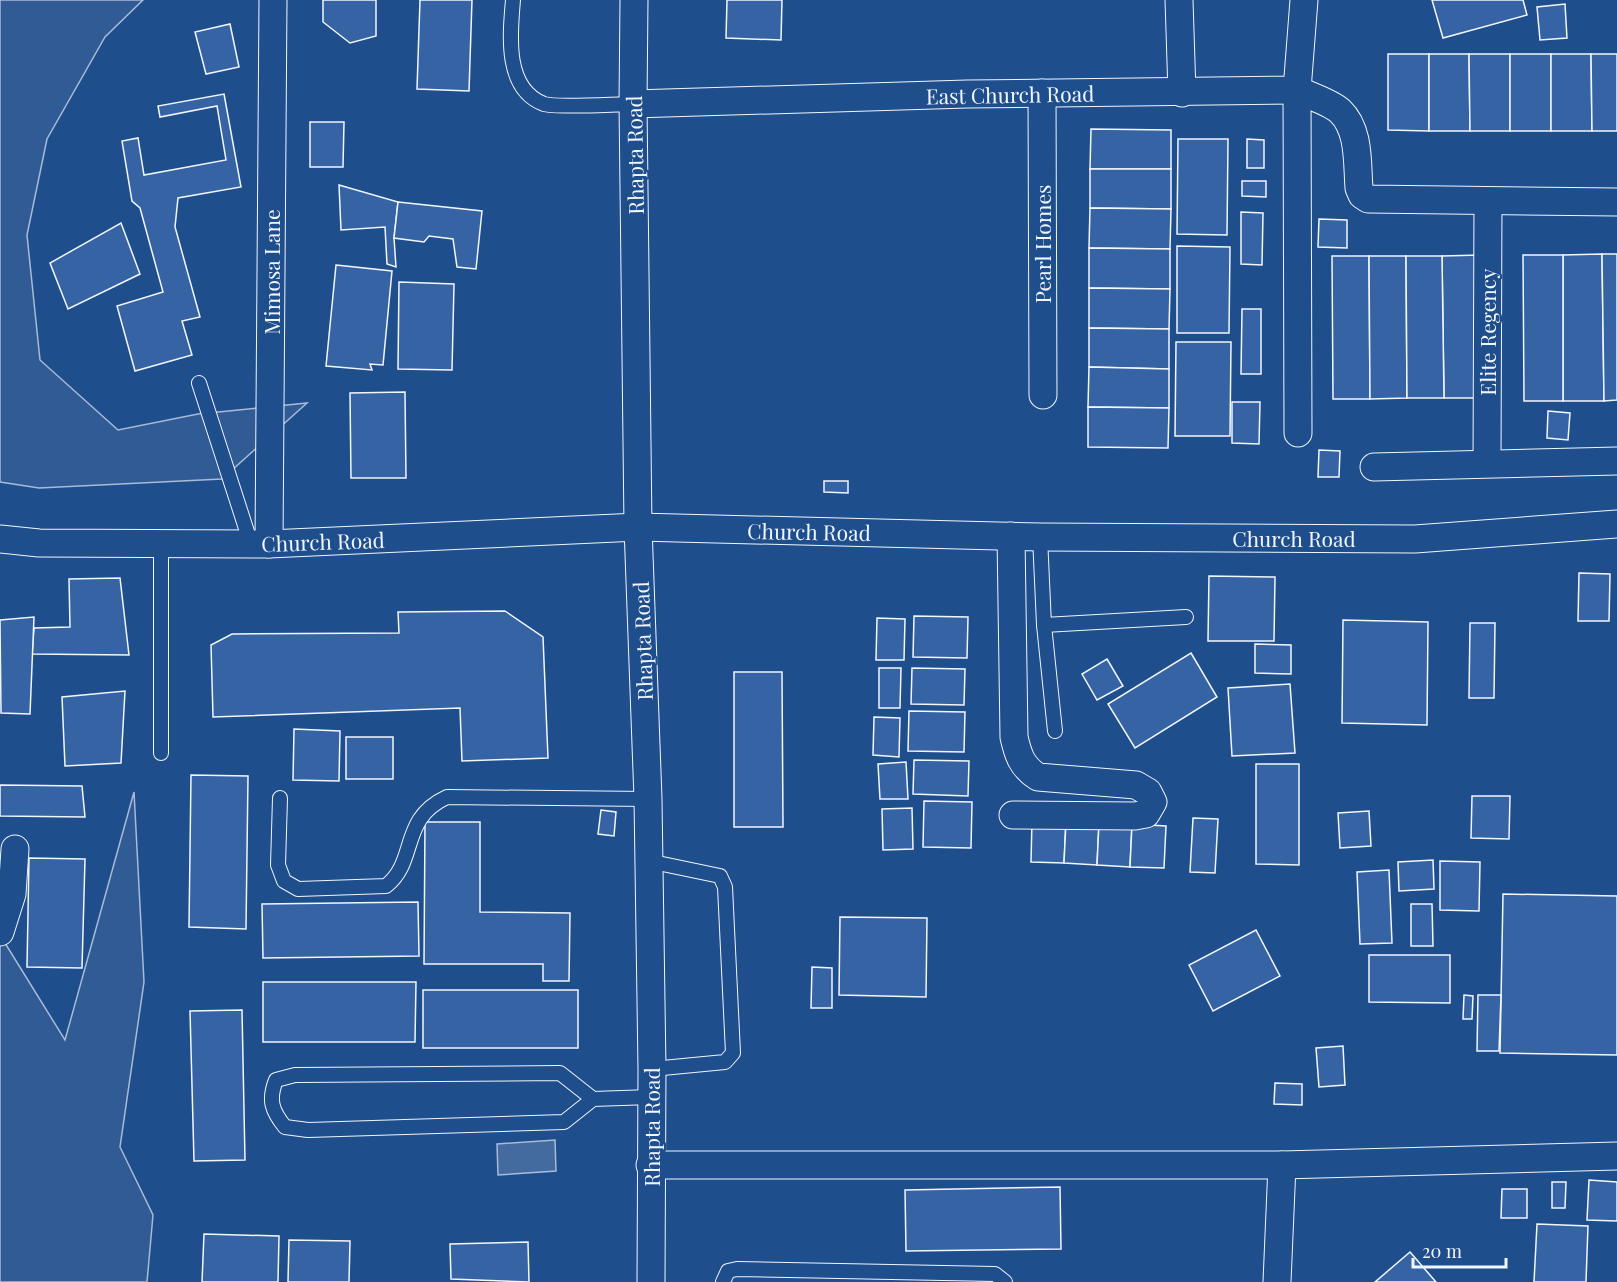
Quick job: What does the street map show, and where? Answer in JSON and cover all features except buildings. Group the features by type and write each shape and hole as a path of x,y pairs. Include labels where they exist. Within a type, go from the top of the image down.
{"street":[{"name":"Mimosa Lane","path":"260,544 273,0"},
{"name":"Rhapta Road","path":"634,0 638,527 648,799 652,1069 651,1282"},
{"path":"1179,0 1182,93"},
{"path":"1299,432 1297,90 1304,0"},
{"name":"East Church Road","path":"633,104 1042,93 1297,90"},
{"path":"1297,90 1339,110 1348,122 1356,142 1359,188 1362,195 1368,199 1617,202"},
{"name":"Pearl Homes","path":"1042,93 1043,395"},
{"name":"Elite Regency","path":"1486,463 1488,201"},
{"path":"1374,467 1617,461"},
{"name":"Church Road","path":"0,539 39,543 260,544 638,527 1040,537 1415,539 1617,524"},
{"path":"1011,536 1014,737 1018,755 1028,771 1038,777 1136,785 1148,792 1153,802 1146,813 1135,816 1012,814"},
{"path":"0,932 12,894 15,849"},
{"path":"650,1165 1282,1165 1617,1156"},
{"path":"1277,1282 1282,1165"}],"lane":[{"path":"513,0 512,62 521,88 545,104 633,104"},
{"path":"199,383 260,544"},
{"path":"1040,537 1044,625 1055,731"},
{"path":"160,753 161,544"},
{"path":"1044,625 1186,617"},
{"path":"280,798 278,865 284,881 298,890 386,886 401,870 418,820 436,802 447,797 648,799"},
{"path":"648,861 720,876 725,887 733,1053 725,1062 652,1069"},
{"path":"593,1100 560,1073 295,1075 276,1080 270,1094 274,1113 285,1127 308,1130 564,1122 593,1100 651,1097"},
{"path":"723,1282 728,1271 737,1269 995,1274 1005,1282"}],"shaded area":[{"path":"0,0 143,0 105,37 47,139 27,235 40,360 118,430 198,414 307,403 222,479 39,488 0,482"},
{"path":"134,792 144,982 120,1147 153,1215 147,1282 0,1282 0,935 65,1040"},
{"path":"555,1140 556,1171 498,1175 497,1144"}]}
